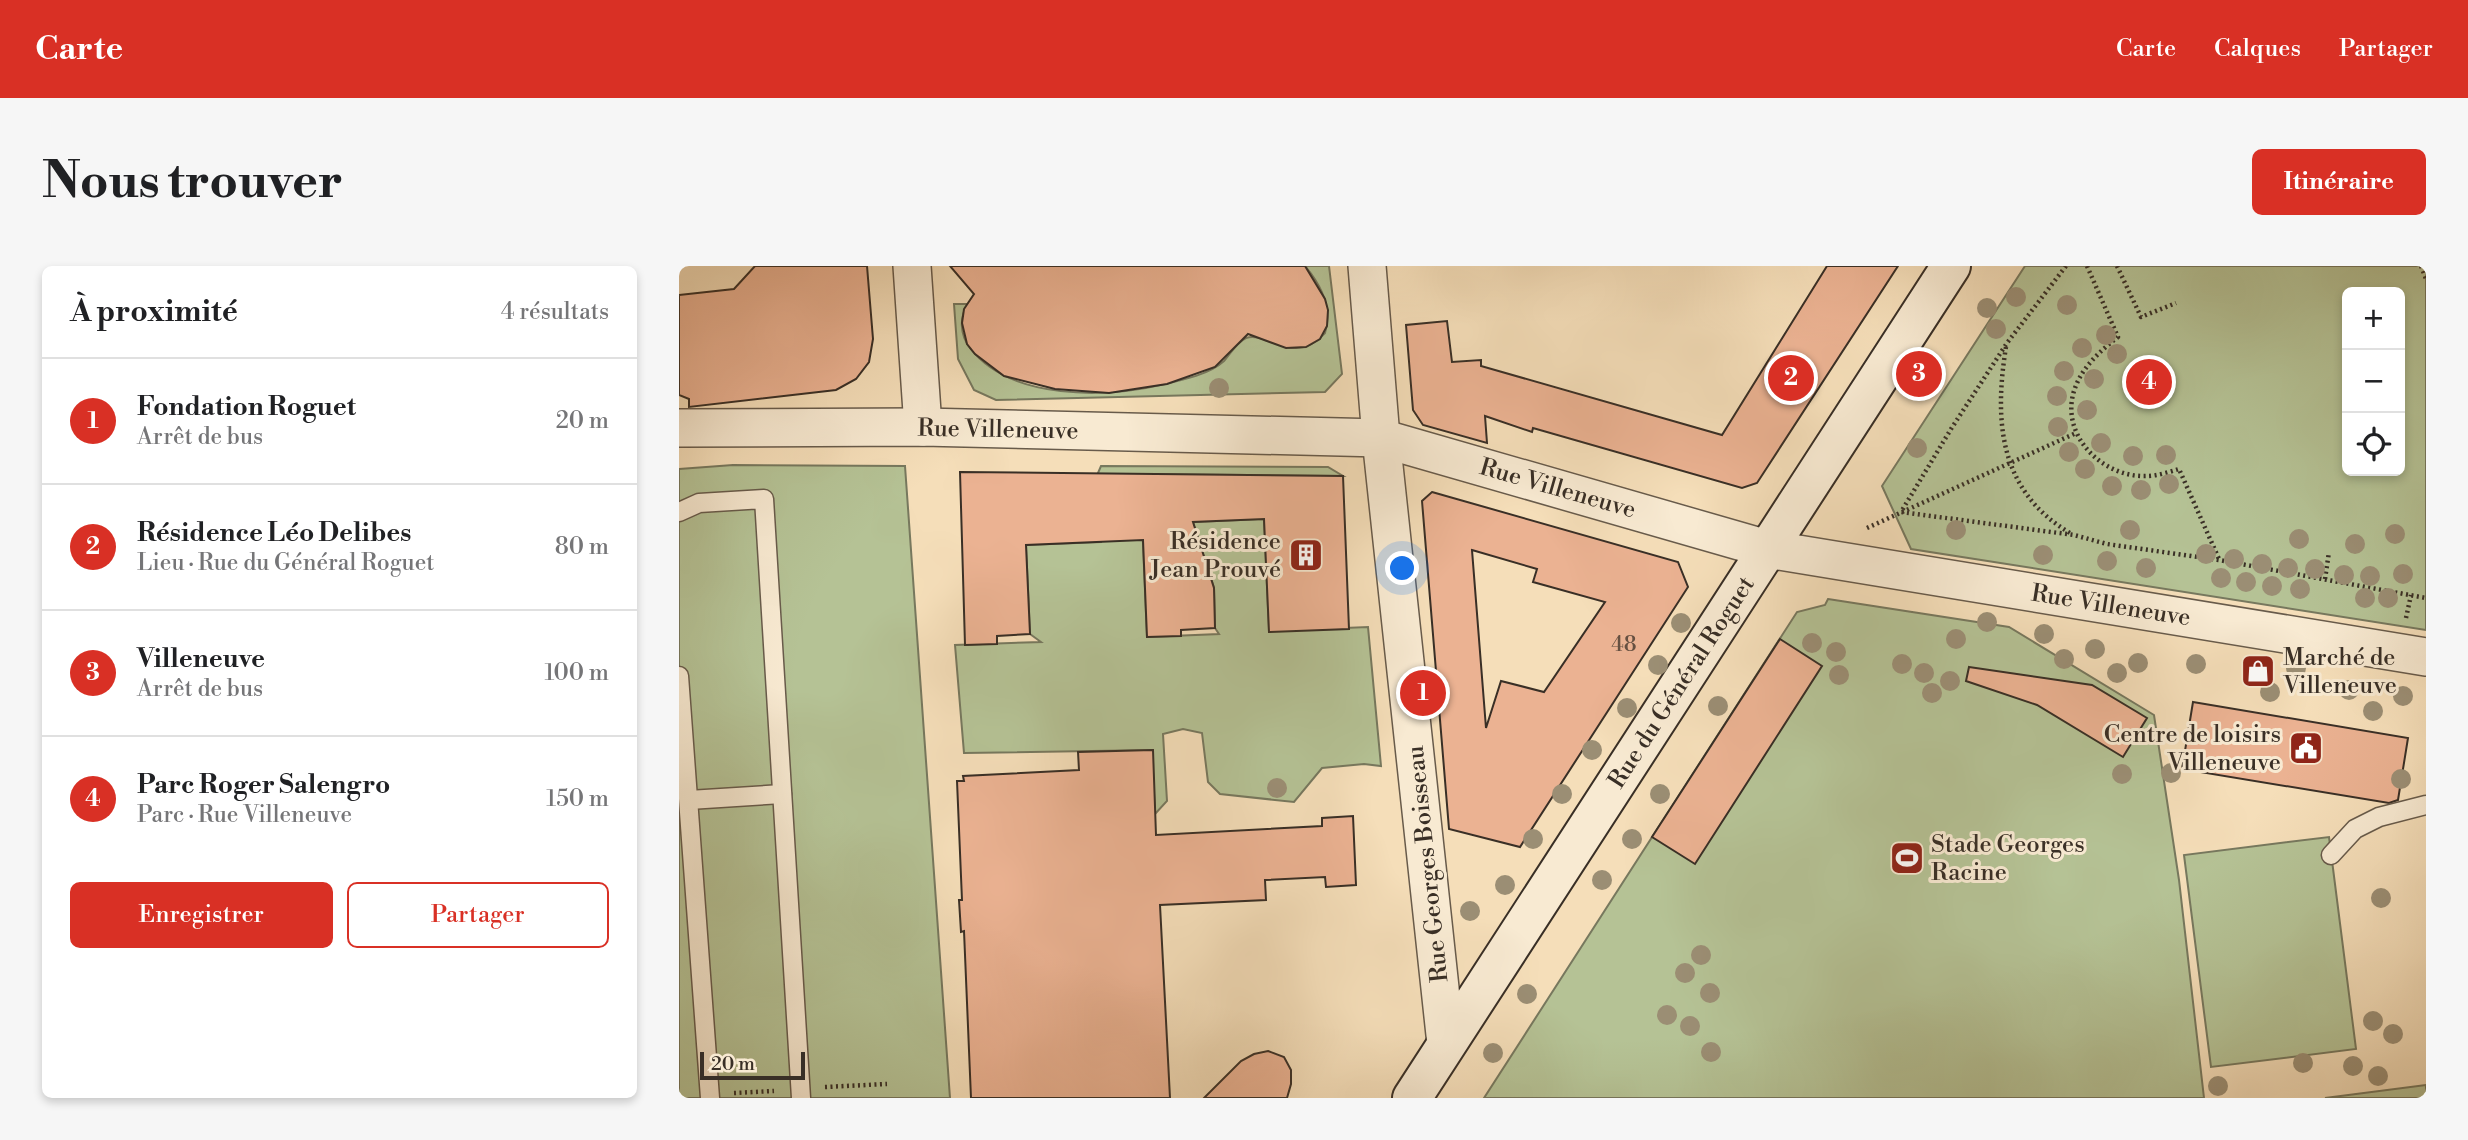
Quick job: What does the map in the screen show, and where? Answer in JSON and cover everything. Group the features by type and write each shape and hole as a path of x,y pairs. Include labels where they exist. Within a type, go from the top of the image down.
{"main road":[{"name":"Rue du Général Roguet","path":"1412,1098 1951,266"}],"street":[{"path":"912,266 923,426"},
{"name":"Rue Georges Boisseau","path":"1367,266 1381,438 1446,1044"},
{"name":"Rue Villeneuve","path":"679,428 923,426 1381,438 1767,549 2426,657"}],"lane":[{"path":"679,512 699,503 764,499 801,1098"},
{"path":"679,676 710,1098"},
{"path":"689,800 782,794"},
{"path":"2331,855 2355,829 2379,817 2426,806"}],"path":[{"path":"1901,512 2007,343 2066,266"},
{"path":"2087,266 2118,337 2100,351 2084,371 2075,390 2071,409 2076,433 2092,457 2118,472 2147,477 2179,469 2219,560"},
{"path":"2117,266 2141,317 2176,303"},
{"path":"2421,266 2426,279"},
{"path":"2007,343 2000,381 1999,413 2009,464 2022,489 2038,508 2053,523 2074,535"},
{"path":"1839,560 1861,530 2076,433"},
{"path":"1901,512 2074,535 2107,544 2219,560 2426,598"},
{"path":"2325,579 2329,552"}],"green space":[{"path":"1305,266 1329,266 1342,374 1325,392 996,400 974,390 958,359 954,304 968,304 962,326 970,348 988,365 1009,378 1034,386 1088,393 1141,389 1188,378 1218,366 1246,338 1254,337 1291,348 1313,343 1325,333 1327,315 1324,297"},
{"path":"2025,266 2426,266 2426,630 1911,549 1882,486"},
{"path":"733,465 905,466 950,1098 679,1098 679,469"},
{"path":"1101,466 1328,467 1343,476 1140,474 1147,637 1219,634 1215,628 1214,588 1193,522 1264,519 1269,631 1368,627 1381,766 1364,764 1322,768 1294,802 1220,794 1208,782 1202,733 1183,729 1163,734 1167,801 1155,814 1152,750 964,753 955,645 1041,642 1030,634 1026,545 1101,542 1098,473"},
{"name":"Stade Georges Racine","path":"1828,599 2009,627 2154,715 2179,880 2204,1098 1484,1098 1797,612 1825,605"},
{"path":"2329,837 2356,1049 2211,1067 2184,855"},
{"path":"2426,1085 2426,1098 2325,1098"}],"building":[{"path":"755,266 867,266 873,339 869,362 856,379 836,390 689,407 689,399 679,395 679,295 734,289"},
{"path":"950,266 1305,266 1325,299 1328,310 1327,326 1320,339 1306,347 1286,348 1248,334 1215,367 1167,384 1109,393 1055,389 1004,376 975,354 967,344 962,323 964,309 974,294"},
{"path":"1827,266 1898,266 1757,483 1742,488 1533,428 1532,432 1485,416 1487,443 1423,425 1413,410 1406,325 1447,321 1452,362 1481,360 1481,366 1722,435"},
{"path":"960,472 1343,476 1349,629 1269,632 1264,519 1193,522 1214,588 1215,628 1181,630 1181,636 1147,637 1143,540 1026,545 1030,634 997,636 997,644 965,645"},
{"path":"1432,492 1678,562 1688,587 1520,847 1449,829 1422,501","holes":["1472,550 1537,569 1533,582 1605,602 1544,692 1501,681 1486,728"]},
{"path":"1780,639 1822,666 1695,864 1652,837"},
{"path":"1969,667 2092,685 2147,718 2123,757 2037,705 1966,681"},
{"name":"Centre de loisirs Villeneuve","path":"2193,702 2408,738 2398,800 2389,803 2182,769"},
{"path":"1153,750 1156,835 1322,826 1322,818 1353,816 1356,885 1326,887 1325,877 1265,880 1266,900 1160,905 1170,1098 971,1098 964,931 961,932 959,900 962,900 957,781 964,781 963,776 1079,770 1078,752"},
{"path":"1268,1051 1284,1057 1291,1070 1287,1098 1204,1098 1241,1061"}],"place":[{"name":"Villeneuve","path":"1919,374"},
{"name":"Résidence Léo Delibes","path":"1791,378"},
{"name":"Parc Roger Salengro","path":"2149,382"},
{"name":"Résidence Jean Prouvé","path":"1306,555"},
{"name":"Marché de Villeneuve","path":"2258,671"},
{"name":"Fondation Roguet","path":"1423,693"},
{"name":"Centre de loisirs Villeneuve","path":"2306,748"},
{"name":"Stade Georges Racine","path":"1907,858"}]}
